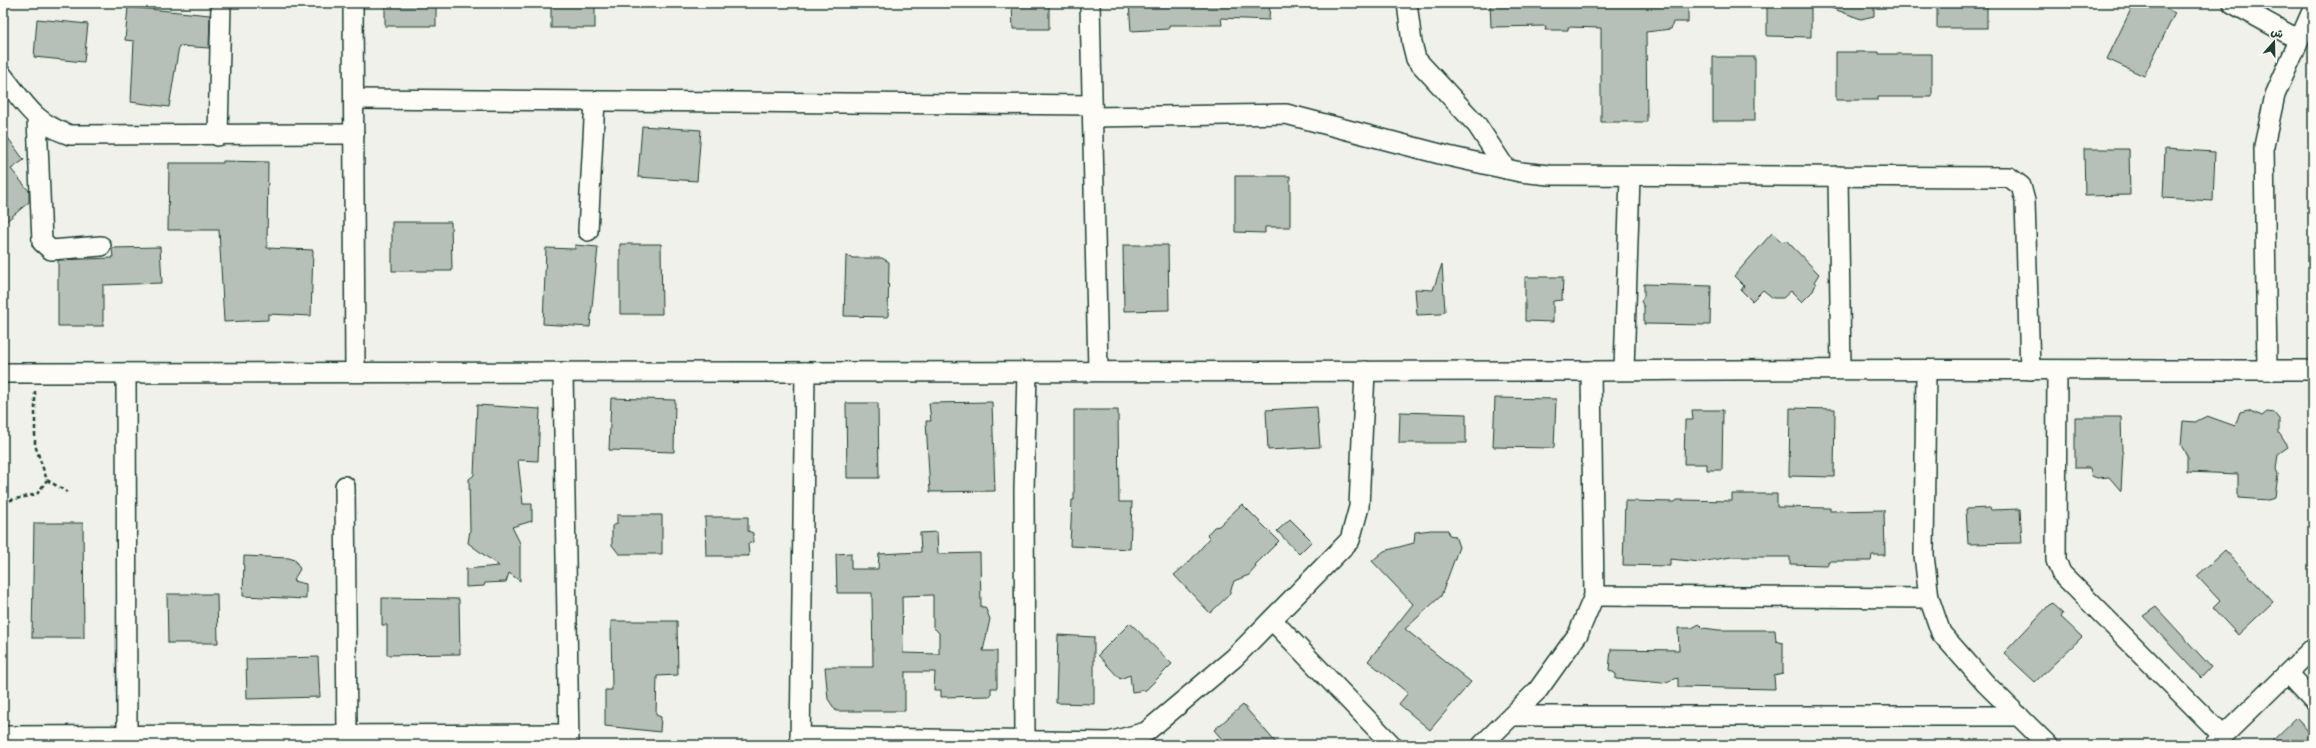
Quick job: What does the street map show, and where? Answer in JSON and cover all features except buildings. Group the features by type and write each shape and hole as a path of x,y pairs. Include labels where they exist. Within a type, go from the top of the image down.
{"street":[{"path":"218,136 221,3"},
{"path":"353,3 355,372"},
{"path":"1090,3 1098,371"},
{"path":"1407,3 1412,43 1416,58 1477,125 1506,169"},
{"path":"2232,3 2299,40"},
{"path":"2267,370 2264,146 2275,95 2313,9"},
{"path":"3,76 37,119 52,129 70,135 218,136 354,134"},
{"path":"354,99 595,101 1286,114 1506,169 1549,175 2008,177 2020,186 2025,201 2030,370"},
{"path":"588,232 595,101"},
{"path":"37,119 42,242 51,250 101,246"},
{"path":"1624,370 1630,176"},
{"path":"1838,176 1841,368"},
{"path":"3,373 1591,371 1841,368 1926,370 2313,370"},
{"path":"1926,370 1924,555 1929,598 1942,633 1986,684 2048,745"},
{"path":"2057,370 2056,560 2061,573 2218,741 2313,648"},
{"path":"805,372 800,741 1025,740 1109,742 1146,732 1234,658 1350,540 1359,507 1365,371"},
{"path":"1482,745 1538,690 1578,634 1594,596 1591,371"},
{"path":"3,736 126,735 272,740 347,735 569,740 564,372"},
{"path":"1025,740 1024,490 1027,372"},
{"path":"126,373 126,735"},
{"path":"345,486 347,735"},
{"path":"1594,596 1929,598"},
{"path":"1272,620 1392,745"},
{"path":"2288,673 2313,700"},
{"path":"1512,716 2019,716"}],"path":[{"path":"35,372 35,445 47,480 67,492"},
{"path":"3,502 37,494 47,480"}]}
